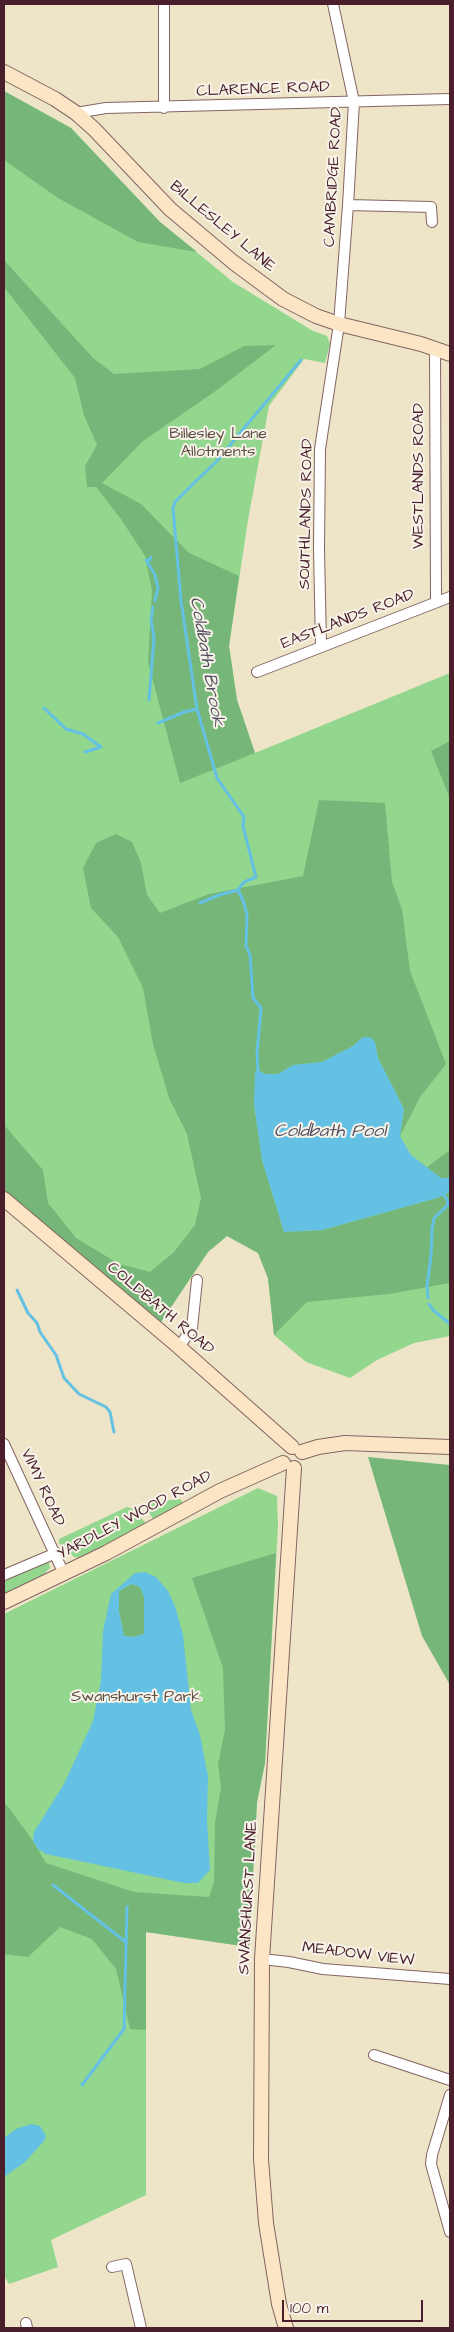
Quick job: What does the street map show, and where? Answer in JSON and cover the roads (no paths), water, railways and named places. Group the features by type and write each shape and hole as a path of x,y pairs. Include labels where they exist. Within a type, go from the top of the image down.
{"main road":[{"name":"BILLESLEY LANE","path":"4,72 55,98 76,113 94,129 170,209 233,262 283,299 316,316 338,324 450,354"},
{"name":"COLDBATH ROAD","path":"4,1199 297,1450"},
{"path":"289,1465 284,1452 318,1447 345,1444 450,1446"},
{"name":"YARDLEY WOOD ROAD","path":"4,1602 64,1574 220,1491 289,1465"},
{"name":"SWANSHURST LANE","path":"286,2328 279,2304 266,2223 261,2159 262,1959 289,1465"}],"street":[{"path":"164,4 164,108"},
{"name":"CAMBRIDGE ROAD","path":"333,4 354,102 338,324"},
{"name":"CLARENCE ROAD","path":"76,113 106,108 164,108 450,99"},
{"path":"348,205 431,206 432,222"},
{"name":"SOUTHLANDS ROAD","path":"321,646 319,549 320,449 338,324"},
{"name":"WESTLANDS ROAD","path":"434,349 436,602"},
{"name":"EASTLANDS ROAD","path":"258,672 450,597"},
{"path":"179,1347 192,1328 198,1280"},
{"name":"VIMY ROAD","path":"4,1444 56,1553 64,1574"},
{"name":"YARDLEY WOOD ROAD","path":"4,1575 56,1553"},
{"name":"MEADOW VIEW","path":"262,1959 289,1962 323,1970 450,1980"},
{"path":"374,2055 450,2080"},
{"path":"450,2095 431,2164 450,2232"},
{"path":"112,2268 126,2264 141,2328"}],"water":[{"name":"Coldbath Pool","path":"363,1037 370,1037 375,1042 378,1058 404,1109 400,1136 411,1155 441,1178 450,1178 450,1192 437,1198 322,1230 284,1232 262,1160 254,1104 255,1072 257,1070 265,1074 278,1074 293,1065 322,1062 353,1046"},
{"path":"145,1572 156,1577 168,1591 175,1606 183,1635 191,1710 200,1735 208,1776 207,1821 210,1870 198,1883 184,1883 46,1854 38,1849 33,1841 34,1832 64,1784 93,1721 101,1681 103,1631 111,1594 135,1573","holes":["131,1584 140,1587 144,1597 144,1634 133,1637 124,1636 119,1612 119,1591"]},
{"path":"31,2124 40,2126 46,2136 44,2141 25,2162 4,2177 4,2138 16,2129"}],"waterway":[{"name":"Coldbath Brook","path":"258,1071 257,1053 261,1008 253,998 250,955 246,946 247,915 238,890 244,882 256,877 243,826 244,817 217,778 197,709 181,601 173,508 175,502 216,462 301,360"},
{"path":"151,557 150,560 146,560 154,573"},
{"path":"155,575 158,588 155,601"},
{"path":"149,700 154,638 151,620 153,607"},
{"path":"44,708 66,729 83,734 101,747"},
{"path":"158,723 184,712 197,709"},
{"path":"85,752 101,747"},
{"path":"200,903 238,890"},
{"name":"Coldbath Brook","path":"428,1298 427,1286 434,1218 448,1205 447,1199 441,1192"},
{"path":"17,1290 28,1313 37,1323 40,1332 56,1355 64,1378 79,1394 106,1407 110,1412 114,1432"},
{"name":"Coldbath Brook","path":"429,1304 433,1310 450,1324"},
{"path":"53,1885 127,1943"},
{"path":"82,2085 124,2029 127,1907"}],"park label":[{"name":"Billesley Lane Allotments","path":"218,444"},
{"name":"Swanshurst Park","path":"136,1698"}]}
